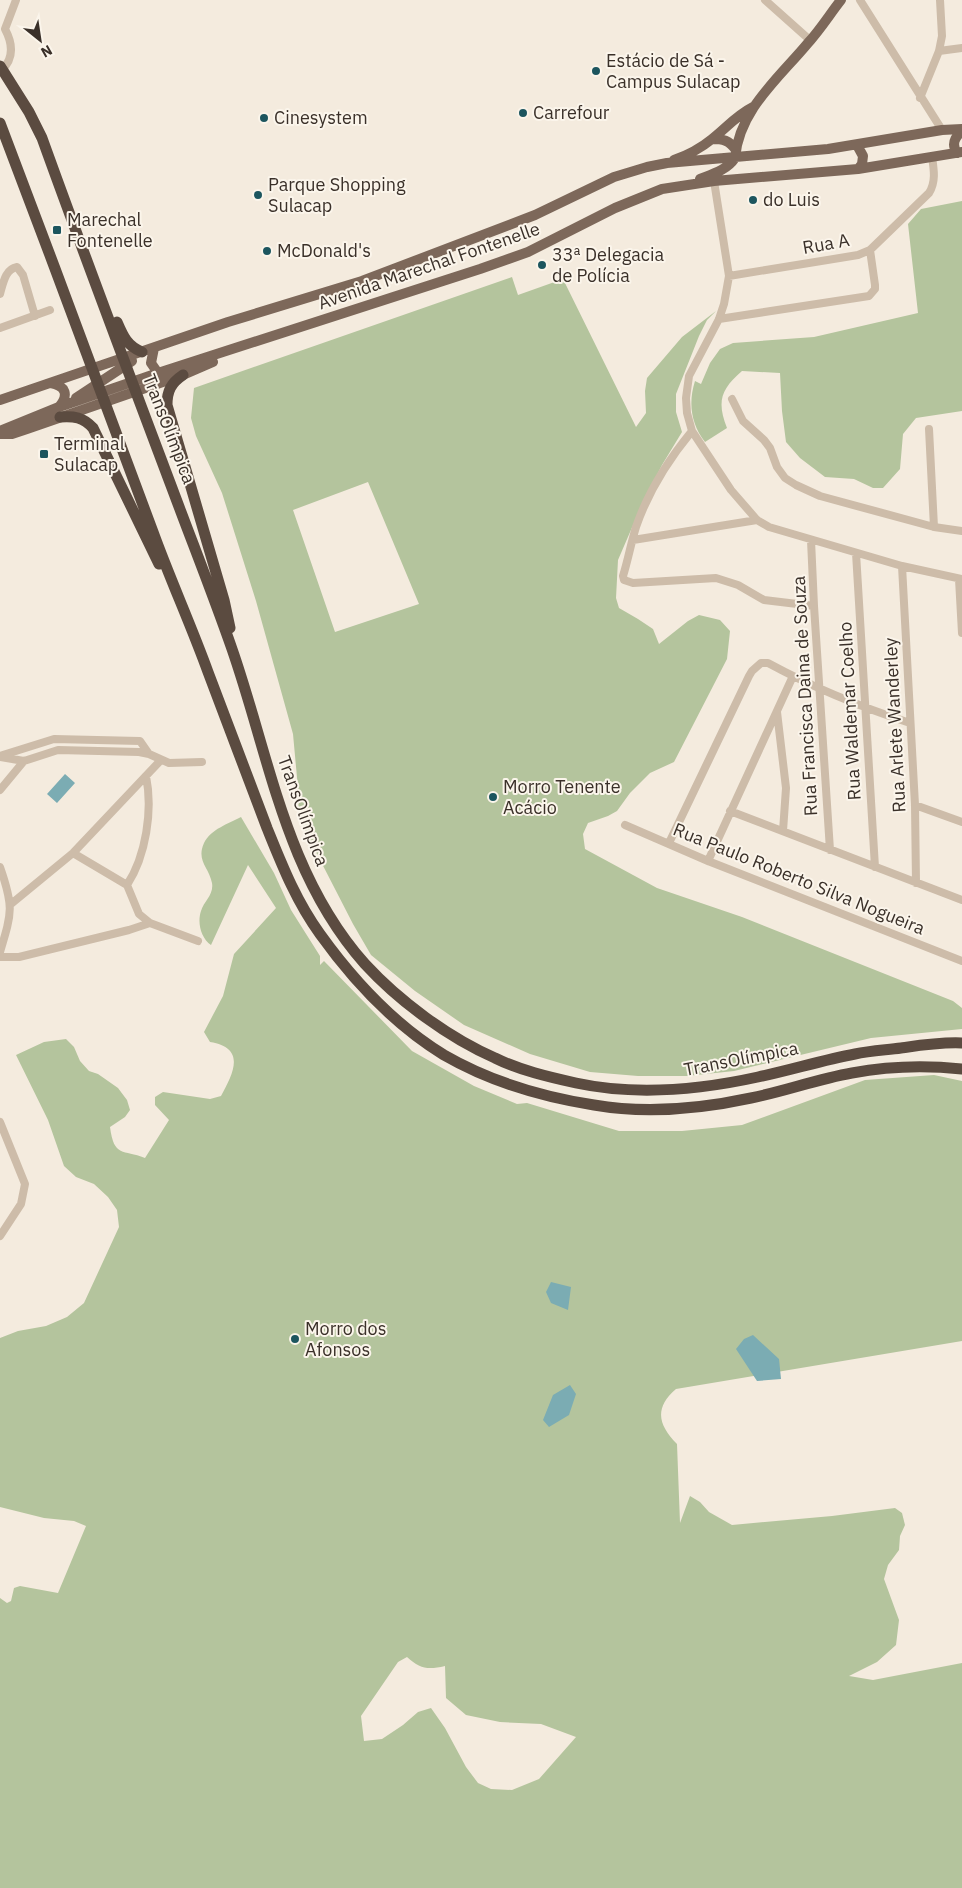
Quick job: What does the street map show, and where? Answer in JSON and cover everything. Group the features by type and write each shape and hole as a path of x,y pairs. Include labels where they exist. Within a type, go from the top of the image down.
{"highway":[{"name":"TransOlímpica","path":"0,66 13,85 42,138 58,183 129,348 143,409 231,647 283,818 299,859 317,896 336,926 365,963 397,994 464,1042 497,1060 577,1083 636,1090 677,1090 718,1085 858,1054 936,1042 962,1043"},
{"path":"0,123 181,605 209,673 250,786 283,868 301,905 320,934 355,978 382,1007 409,1030 444,1055 486,1075 521,1088 567,1100 628,1109 672,1109 709,1106 753,1098 850,1073 934,1066 962,1070"},
{"path":"183,375 169,388 167,405 224,600 230,628 231,647"},
{"path":"63,409 88,422 93,428 145,538 181,605"}],"main road":[{"path":"685,184 722,170 730,164 736,154 741,130 754,106 811,41 841,0"},
{"path":"667,163 685,156 712,140 738,116 754,106"},
{"name":"Avenida Marechal Fontenelle","path":"0,400 51,383 129,348 154,348 362,281 535,215 614,177 647,166 736,154 790,154 857,145 942,130 962,130"},
{"path":"960,152 954,148 955,140 962,130"},
{"path":"712,140 722,139 730,142 736,154"},
{"path":"857,145 863,156 858,169"},
{"name":"Avenida Marechal Fontenelle","path":"63,409 158,373 512,258 641,197 662,189 714,181 858,169 960,152"},
{"path":"63,409 81,394 130,364 132,361 129,348"},
{"path":"154,348 151,363 158,373"},
{"path":"0,432 19,432 63,409 183,375 213,362 225,352"},
{"path":"51,383 62,387 66,394 63,409"}],"street":[{"path":"0,71 6,66 12,52 10,38 5,30 16,0"},
{"path":"764,0 811,41"},
{"path":"860,0 920,98 942,130"},
{"path":"920,98 939,51 942,36 940,0"},
{"path":"939,51 962,48"},
{"name":"Rua A","path":"729,276 858,255 870,250 929,193 934,177 932,158"},
{"path":"714,181 729,276 719,319 689,376 686,398 687,412 692,431 731,490 757,520 782,532 902,566 960,579 962,633"},
{"path":"719,319 870,296 875,290 875,285 870,250"},
{"path":"0,294 10,269 17,267 23,275 35,316"},
{"path":"0,328 50,310"},
{"path":"732,400 743,421 770,448 777,467 785,478 796,485 820,496 934,527 962,532"},
{"path":"929,429 934,527"},
{"path":"692,431 666,465 646,504 633,540 623,576 624,580 630,583 716,578 738,585 764,600 814,606"},
{"path":"633,540 757,520"},
{"name":"Rua Francisca Daina de Souza","path":"811,540 830,850"},
{"name":"Rua Waldemar Coelho","path":"856,553 875,867"},
{"name":"Rua Arlete Wanderley","path":"902,566 915,805 916,883"},
{"path":"669,843 748,676 761,663 768,663 819,688 910,723"},
{"path":"708,861 793,676"},
{"path":"777,712 786,788 783,831"},
{"path":"0,756 54,739 140,741 149,754"},
{"path":"0,790 24,762 58,750 139,752 149,754 160,761 169,763 202,762"},
{"path":"0,756 24,762"},
{"path":"11,904 73,853 160,761"},
{"path":"127,885 136,872 150,805 146,776"},
{"path":"915,805 962,822"},
{"path":"730,811 962,900"},
{"name":"Rua Paulo Roberto Silva Nogueira","path":"625,825 708,861 962,961"},
{"path":"73,853 127,885 139,914 150,923 198,941"},
{"path":"0,867 11,904 10,919 0,952"},
{"path":"0,957 19,958 150,923"},
{"path":"0,1122 25,1184 21,1204 0,1236"}],"green space":[{"path":"962,201 962,411 916,418 903,434 900,469 883,488 873,488 854,479 825,477 800,458 786,442 780,373 742,371 729,384 722,397 722,411 727,428 705,442 700,435 692,413 693,389 695,381 701,384 710,363 720,349 733,343 814,337 918,313 908,224 921,209"},
{"path":"512,277 518,295 563,279 636,427 646,413 645,391 647,378 682,337 716,311 707,320 699,336 676,394 676,412 682,432 662,465 640,509 618,560 616,598 619,608 653,629 659,644 688,621 699,615 720,620 730,631 727,659 674,762 650,773 630,793 617,811 588,823 583,834 585,849 657,888 742,917 953,1001 962,1008 962,1029 871,1038 734,1071 687,1076 638,1076 590,1072 530,1054 464,1025 415,991 371,955 299,819 293,734 256,601 222,493 196,436 191,418 194,388","holes":["368,482 419,604 335,632 293,510"]},
{"path":"241,817 274,873 291,910 320,956 320,965 324,961 412,1051 474,1086 517,1104 527,1103 619,1131 682,1131 742,1125 865,1080 934,1075 962,1081 962,1341 676,1389 664,1403 661,1416 666,1430 677,1444 680,1523 690,1496 700,1502 709,1512 732,1525 895,1508 902,1513 905,1525 900,1536 899,1550 888,1565 884,1579 899,1620 896,1645 877,1662 849,1676 873,1680 962,1663 962,1888 0,1888 0,1598 7,1603 11,1601 14,1588 20,1586 58,1593 86,1526 74,1521 44,1518 0,1507 0,1338 18,1331 46,1326 67,1317 84,1303 119,1227 117,1210 108,1197 94,1184 76,1177 64,1166 48,1120 16,1055 44,1042 66,1039 74,1047 80,1061 89,1071 98,1074 118,1088 127,1100 130,1110 125,1117 110,1127 114,1144 121,1151 145,1158 169,1120 155,1105 155,1097 163,1092 210,1099 221,1096 233,1070 233,1055 221,1045 210,1042 204,1032 223,996 234,954 276,908 248,865 211,945 202,934 200,916 202,907 212,887 201,855 204,843 220,827","holes":["407,1657 424,1668 445,1666 446,1698 466,1715 500,1722 541,1724 576,1737 539,1779 512,1790 491,1789 478,1783 466,1767 445,1728 431,1708 418,1712 382,1739 364,1741 361,1716 398,1662"]}],"water":[{"path":"65,774 75,783 57,803 47,794"},
{"path":"551,1282 571,1287 568,1310 551,1303 546,1292"},
{"path":"753,1335 779,1359 781,1379 757,1381 736,1349 744,1339"},
{"path":"570,1385 576,1394 569,1415 549,1427 543,1420 553,1395"}],"place":[{"name":"Estácio de Sá - Campus Sulacap","path":"596,71"},
{"name":"Carrefour","path":"523,113"},
{"name":"Cinesystem","path":"264,118"},
{"name":"Parque Shopping Sulacap","path":"258,195"},
{"name":"do Luis","path":"753,200"},
{"name":"Marechal Fontenelle","path":"57,230"},
{"name":"McDonald's","path":"267,251"},
{"name":"33ª Delegacia de Polícia","path":"542,265"},
{"name":"Terminal Sulacap","path":"44,454"},
{"name":"Morro Tenente Acácio","path":"493,797"},
{"name":"Morro dos Afonsos","path":"295,1339"}]}
